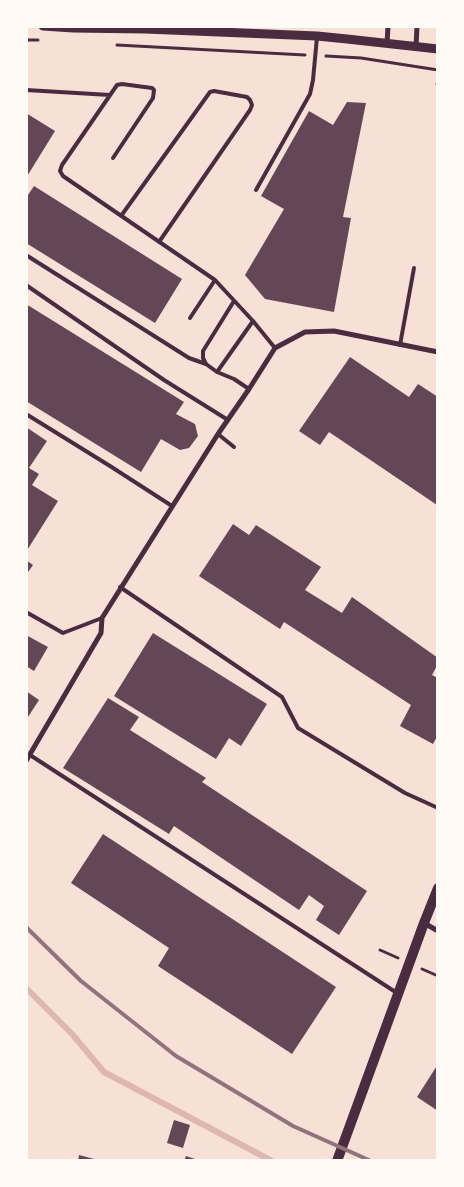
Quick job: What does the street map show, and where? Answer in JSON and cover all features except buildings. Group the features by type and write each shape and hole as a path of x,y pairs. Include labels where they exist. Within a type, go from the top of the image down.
{"main road":[{"path":"337,1161 438,888"}],"street":[{"path":"43,26 317,36 438,49"},
{"path":"387,44 388,26"},
{"path":"416,26 416,47"},
{"path":"26,761 101,633 102,618 120,587 275,348 305,332 334,331 438,352"},
{"path":"424,923 438,931"}],"lane":[{"path":"256,190 310,94 317,36"},
{"path":"113,158 153,98 154,90 152,88 117,85 62,165 60,171 63,176 214,280 253,321 275,348"},
{"path":"26,90 110,95"},
{"path":"121,216 210,92 214,91 247,97 252,105 250,110 159,242"},
{"path":"26,255 190,358 206,364 217,372 234,379 250,389"},
{"path":"400,345 414,268"},
{"path":"190,318 214,280"},
{"path":"26,285 164,380 228,420"},
{"path":"206,364 203,358 203,351 234,301"},
{"path":"217,372 253,321"},
{"path":"26,414 172,506"},
{"path":"218,434 234,447"},
{"path":"120,587 282,697 298,728 405,793 438,808"},
{"path":"26,612 63,633 102,618"},
{"path":"30,755 398,993"}],"path":[{"path":"26,40 46,41"},
{"path":"116,45 361,58 438,70"}],"waterway":[{"path":"26,988 72,1034 104,1072 272,1161"}],"railway":[{"path":"26,927 81,981 176,1056 293,1126 371,1161"}]}
